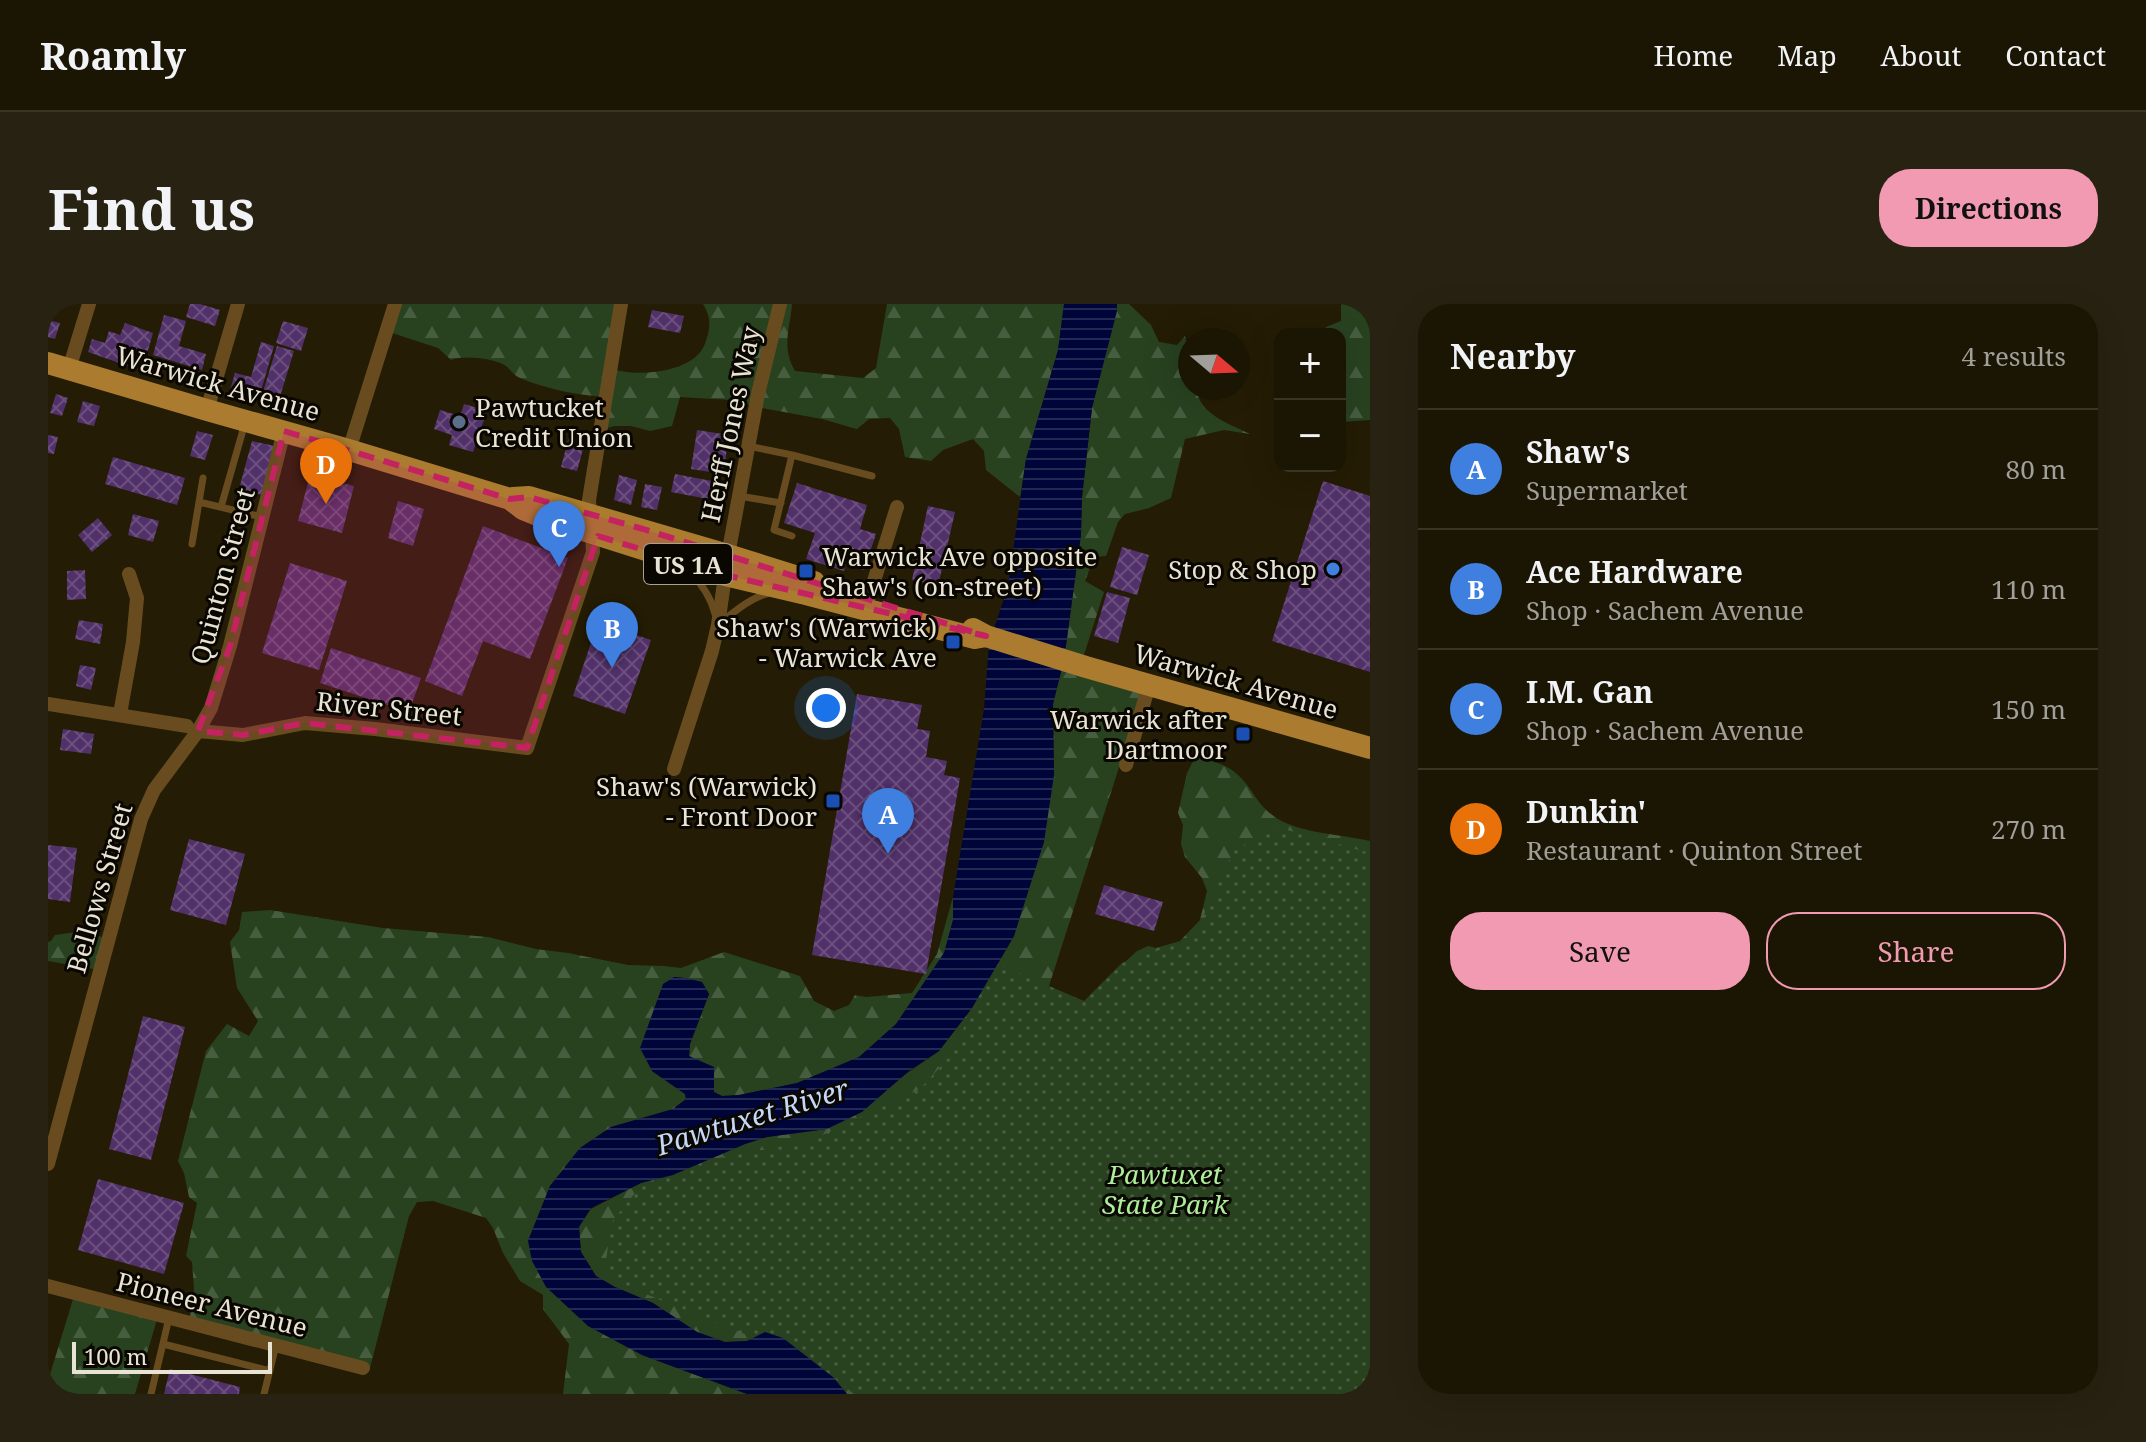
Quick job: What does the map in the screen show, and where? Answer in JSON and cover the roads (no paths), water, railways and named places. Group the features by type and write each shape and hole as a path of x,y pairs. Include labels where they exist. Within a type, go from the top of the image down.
{"main road":[{"name":"Warwick Avenue","path":"58,366 510,499 523,509 545,518 591,524 726,565 785,589 975,638 988,637"},
{"name":"Warwick Avenue","path":"591,524 679,561 726,565 811,581 977,630 988,637 1078,665 1370,748"}],"street":[{"path":"58,366 89,304"},
{"path":"207,410 238,304"},
{"path":"349,450 395,304"},
{"path":"591,524 589,500 621,304"},
{"name":"Herff Jones Way","path":"674,769 718,625 758,394 780,304"},
{"name":"Quinton Street","path":"192,728 211,708 230,646 284,431"},
{"path":"869,597 897,507"},
{"name":"River Street","path":"48,704 243,735 305,723 527,748 593,552 591,524"},
{"path":"120,714 133,642 137,598 129,574"},
{"path":"1126,765 1149,685"},
{"name":"Bellows Street","path":"48,1164 141,819 154,790 192,728"},
{"name":"Pioneer Avenue","path":"48,1286 363,1368"}],"lane":[{"path":"221,507 246,421"},
{"path":"748,446 872,476"},
{"path":"792,455 774,530 792,536"},
{"path":"192,544 203,478"},
{"path":"739,496 781,503"},
{"path":"199,502 262,517"},
{"path":"679,561 699,581 713,604 718,625 760,595 785,589"},
{"path":"151,1394 169,1318"},
{"path":"163,1344 270,1371"},
{"path":"264,1394 276,1345"}],"water":[{"name":"Pawtuxet River","path":"1064,304 1117,304 1117,311 1092,408 1081,535 1064,660 1053,704 1054,775 1044,842 1014,936 972,1008 939,1051 909,1071 862,1112 827,1129 767,1137 673,1175 641,1183 591,1208 579,1227 581,1252 596,1276 653,1303 697,1332 725,1342 747,1341 765,1332 783,1338 833,1377 847,1394 747,1394 642,1355 588,1326 546,1287 532,1261 528,1241 550,1186 580,1148 611,1127 673,1109 686,1099 685,1094 652,1071 640,1048 663,984 674,977 702,982 709,994 690,1044 689,1056 714,1067 714,1092 722,1096 739,1095 797,1083 859,1057 896,1024 944,953 953,920 953,897 984,709 989,644 1008,586 1026,459 1058,350"}],"place":[{"name":"Pawtucket Credit Union","path":"459,422"},
{"name":"Dunkin'","path":"326,504"},
{"name":"I.M. Gan","path":"559,567"},
{"name":"Stop & Shop","path":"1333,569"},
{"name":"Warwick Ave opposite Shaw's (on-street)","path":"806,571"},
{"name":"Shaw's (Warwick) - Warwick Ave","path":"953,642"},
{"name":"Ace Hardware","path":"612,668"},
{"name":"Warwick after Dartmoor","path":"1243,734"},
{"name":"Shaw's (Warwick) - Front Door","path":"833,801"},
{"name":"Shaw's","path":"888,854"}],"park label":[{"name":"Pawtuxet State Park","path":"1165,1189"}]}
